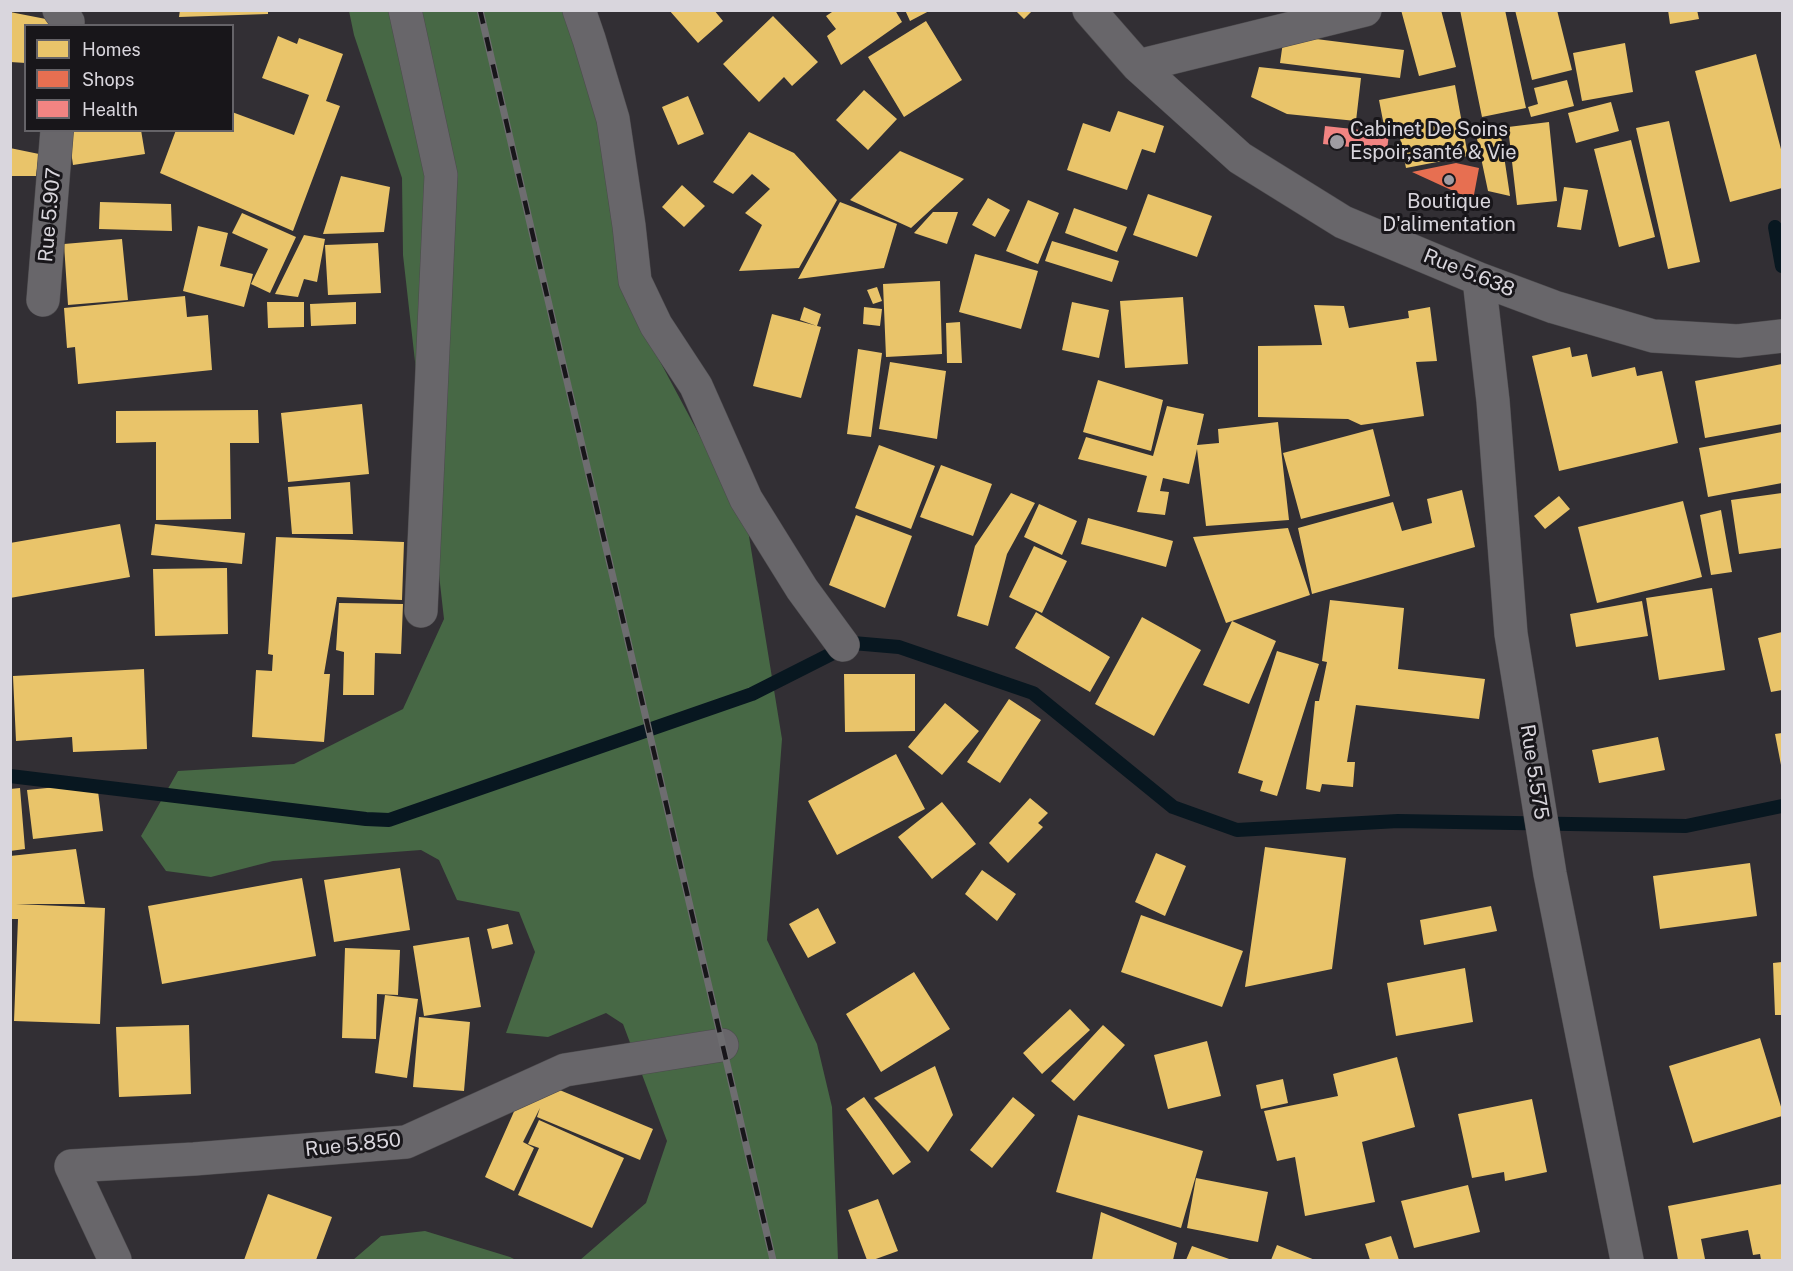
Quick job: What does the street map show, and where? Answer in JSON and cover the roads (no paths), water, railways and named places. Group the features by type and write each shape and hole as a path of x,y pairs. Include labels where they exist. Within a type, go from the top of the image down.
{"street":[{"path":"59,10 68,24"},
{"path":"405,10 441,175 422,611"},
{"path":"579,10 613,119 629,226 634,281 656,325 696,386 746,499 802,589 843,645"},
{"name":"Rue 5.638","path":"1089,10 1138,66 1240,158 1343,222 1479,279 1554,307 1653,336 1738,341 1782,336"},
{"path":"1138,66 1365,10"},
{"name":"Rue 5.907","path":"43,300 57,132"},
{"name":"Rue 5.575","path":"1479,279 1494,413 1511,634 1551,874 1627,1260"},
{"name":"Rue 5.850","path":"115,1260 71,1167 406,1142 565,1070 722,1045"}],"waterway":[{"path":"1775,227 1782,266"},
{"path":"10,776 389,820 752,694 853,643 899,647 1033,693 1173,807 1237,830 1398,821 1686,826 1782,806"}],"railway":[{"path":"480,10 773,1260"}],"place":[{"name":"Cabinet De Soins Espoir,santé & Vie","path":"1337,142"},
{"name":"Boutique D'alimentation","path":"1449,180"}]}
